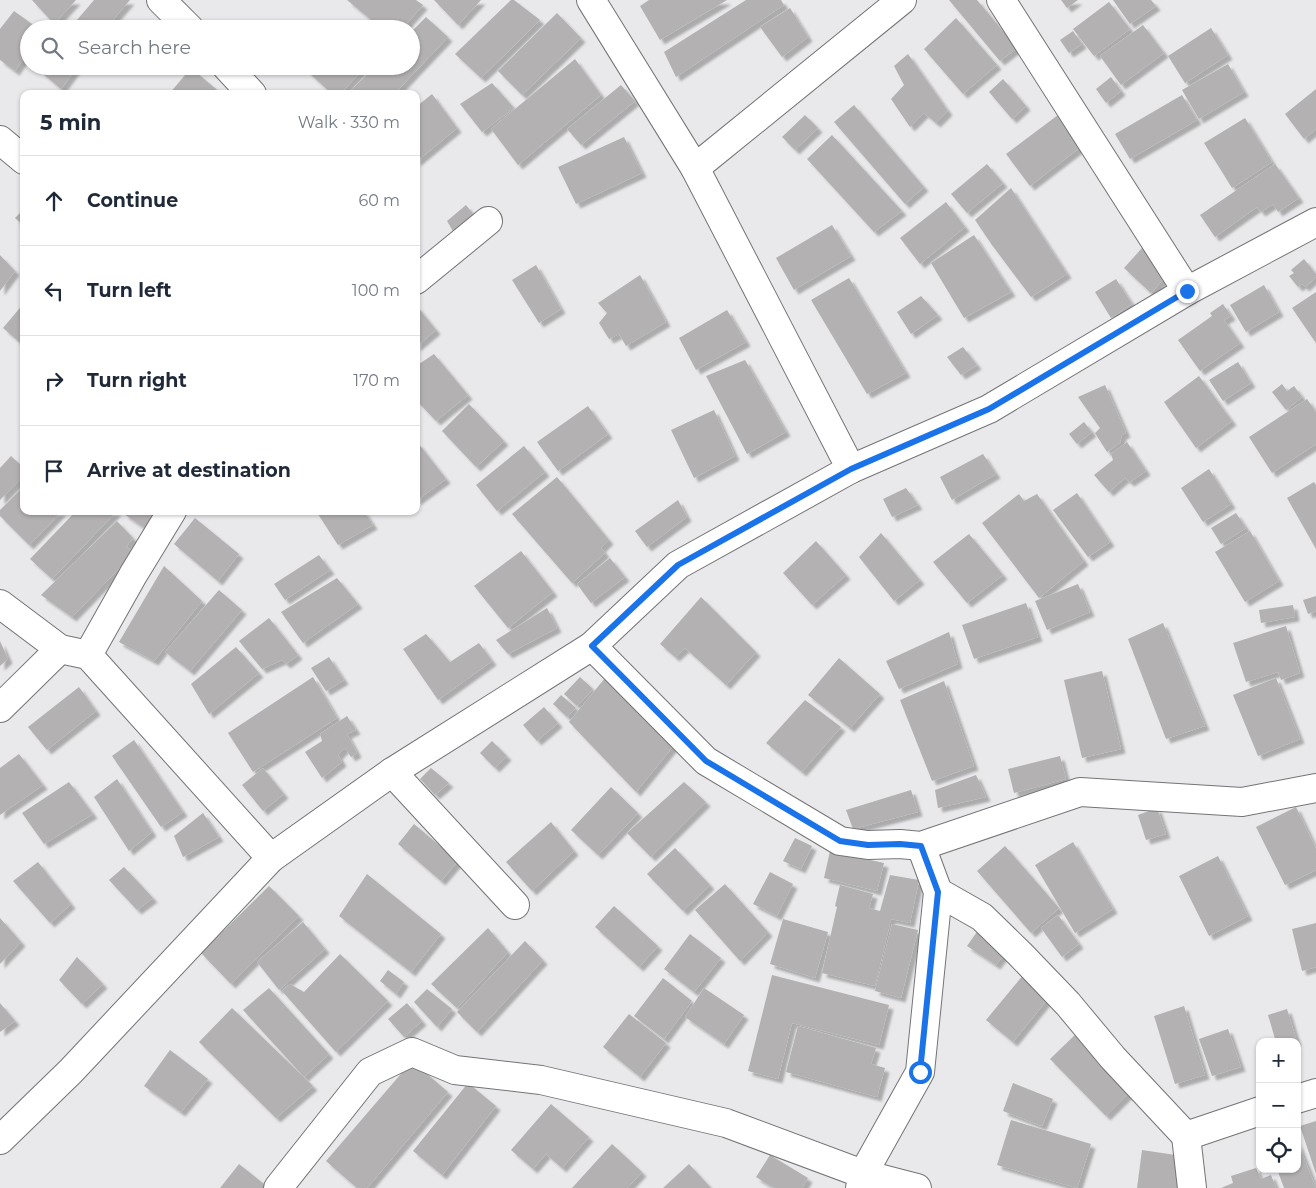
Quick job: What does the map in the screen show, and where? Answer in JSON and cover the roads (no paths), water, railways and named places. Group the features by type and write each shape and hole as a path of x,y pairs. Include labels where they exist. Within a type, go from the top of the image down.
{"street":[{"path":"161,0 181,20"},
{"path":"591,0 695,168 851,469"},
{"path":"695,168 902,0"},
{"path":"1001,0 1187,291"},
{"path":"234,75 248,90"},
{"path":"0,140 20,157"},
{"path":"420,276 488,221"},
{"path":"0,1140 71,1071 271,858 392,772 592,646 678,565 851,469 989,409 1187,291 1316,222"},
{"path":"88,655 170,515"},
{"path":"0,604 60,649 88,655 271,858"},
{"path":"592,646 706,761 840,841 868,845 900,844 921,846 1080,792 1242,802 1316,788"},
{"path":"0,708 60,649"},
{"path":"392,772 515,905"},
{"path":"862,1181 920,1072 938,892 921,846"},
{"path":"938,892 982,917 1020,954 1068,1004 1113,1058 1186,1136 1192,1188"},
{"path":"278,1188 370,1072 412,1052 455,1070 541,1080 726,1123 862,1181 917,1188"},
{"path":"1301,1098 1316,1093"},
{"path":"1186,1136 1256,1113"}]}
